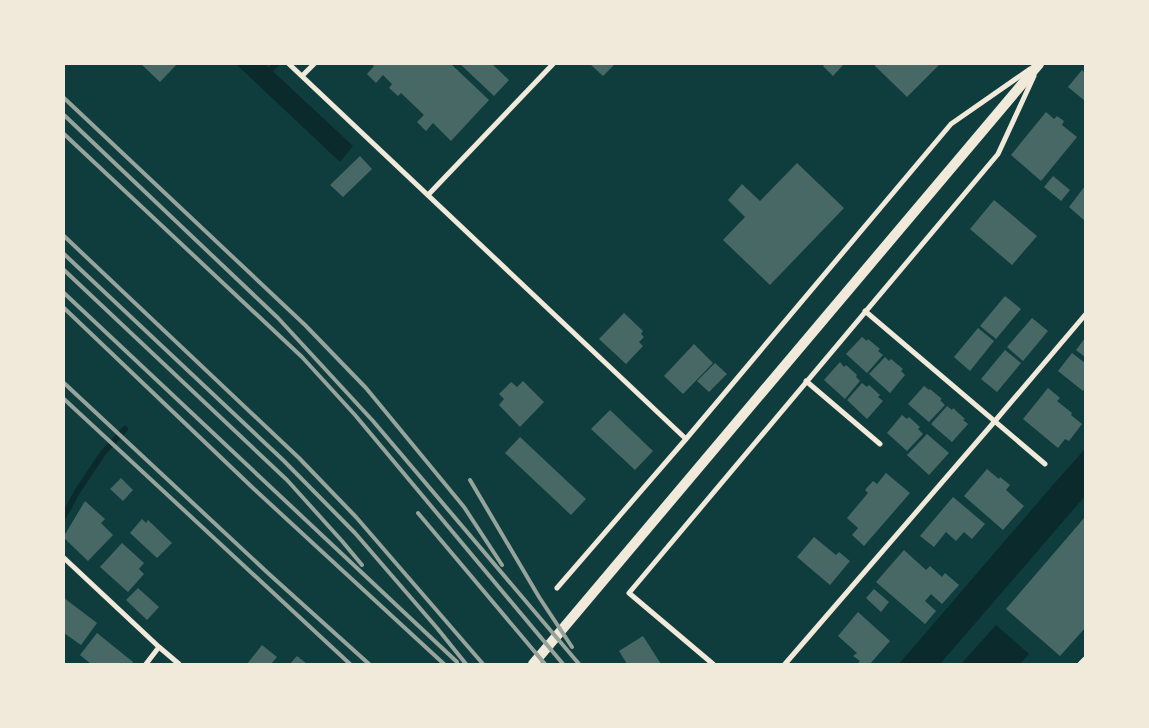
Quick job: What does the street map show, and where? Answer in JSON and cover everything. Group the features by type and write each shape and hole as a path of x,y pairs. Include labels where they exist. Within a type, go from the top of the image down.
{"main road":[{"path":"533,664 1039,64"}],"street":[{"path":"289,64 686,439"},
{"path":"302,76 314,64"},
{"path":"428,195 553,64"},
{"path":"713,664 629,593 998,154 1039,64"},
{"path":"557,588 686,439 951,124 1039,64"},
{"path":"865,310 1045,464"},
{"path":"785,664 1085,315"},
{"path":"806,381 880,444"},
{"path":"64,558 158,647 179,664"},
{"path":"146,664 158,647"},
{"path":"1080,664 1085,658"}],"water":[{"path":"236,64 265,64 353,146 340,162"},
{"path":"1085,449 1085,496 940,664 899,664 1052,486"},
{"path":"996,625 1029,654 1020,664 961,664"}],"building":[{"path":"141,64 177,64 160,82"},
{"path":"371,64 451,64 489,100 451,141 433,123 426,131 417,122 424,115 401,93 398,96 389,88 392,84 383,75 376,83 367,74 374,66"},
{"path":"460,64 492,64 509,80 494,96"},
{"path":"590,64 615,64 603,76"},
{"path":"826,64 844,64 833,76 823,66"},
{"path":"873,64 940,64 907,97"},
{"path":"1082,70 1085,73 1085,101 1068,87"},
{"path":"1046,112 1054,119 1057,116 1064,121 1062,125 1077,137 1041,181 1011,155"},
{"path":"360,156 372,169 343,197 330,185"},
{"path":"797,163 844,208 770,285 723,240 745,217 728,200 742,184 760,201"},
{"path":"1053,176 1070,190 1061,201 1044,187"},
{"path":"1085,186 1085,221 1069,207"},
{"path":"994,200 1037,236 1012,265 970,229"},
{"path":"1005,296 1021,309 996,339 980,326"},
{"path":"624,313 643,331 641,334 644,337 639,342 643,346 626,364 599,339"},
{"path":"1032,318 1048,331 1023,361 1007,347"},
{"path":"978,328 994,341 970,371 954,357"},
{"path":"862,337 867,341 868,339 880,349 878,351 883,355 867,373 846,354"},
{"path":"1085,338 1085,357 1076,350"},
{"path":"694,344 713,363 683,394 664,376"},
{"path":"1005,350 1021,363 997,392 981,379"},
{"path":"1072,353 1085,363 1085,388 1083,391 1058,371"},
{"path":"885,357 889,361 891,359 903,369 901,371 905,375 890,393 869,374"},
{"path":"840,362 844,367 846,365 857,375 856,377 860,381 845,399 824,380"},
{"path":"715,363 727,374 709,392 697,381"},
{"path":"523,381 544,402 520,427 499,405 504,399 499,394 511,382 517,387"},
{"path":"862,383 867,387 869,385 880,395 878,397 883,401 867,419 847,400"},
{"path":"924,386 942,399 940,400 945,405 929,422 908,404"},
{"path":"1048,388 1060,398 1057,401 1082,424 1069,441 1065,439 1058,448 1023,419"},
{"path":"947,406 952,410 953,408 968,424 952,442 931,424"},
{"path":"610,410 653,451 635,470 591,429"},
{"path":"902,415 907,419 909,417 920,427 918,429 923,434 907,451 887,433"},
{"path":"927,434 949,453 929,475 907,455"},
{"path":"520,437 586,499 571,515 505,453"},
{"path":"987,469 1010,485 1006,490 1024,506 1003,530 964,496"},
{"path":"886,473 910,493 864,546 852,535 858,528 847,518 868,493 865,490 873,481 877,484"},
{"path":"121,478 133,490 123,501 110,489"},
{"path":"953,497 985,524 972,539 964,532 956,541 946,532 934,547 920,536"},
{"path":"85,501 105,519 101,523 113,535 88,561 64,538"},
{"path":"1085,517 1085,628 1060,656 1006,609"},
{"path":"142,519 146,523 148,520 172,543 157,558 130,533"},
{"path":"814,537 836,555 839,552 850,561 830,585 797,557"},
{"path":"122,543 144,563 139,569 144,574 128,592 100,567"},
{"path":"904,550 926,570 930,566 942,577 945,573 959,585 942,604 931,594 925,601 936,611 925,624 876,582"},
{"path":"138,588 159,607 147,620 126,600"},
{"path":"874,589 889,602 881,612 866,598"},
{"path":"64,598 97,623 81,645 64,633"},
{"path":"858,612 890,641 870,664 857,664 860,661 853,656 857,653 838,636"},
{"path":"97,633 133,662 132,664 91,664 80,655"},
{"path":"643,636 661,664 627,664 619,651"},
{"path":"262,645 277,657 271,664 247,664"},
{"path":"297,656 307,664 290,664"}],"waterway":[{"path":"265,75 276,64"},
{"path":"64,516 77,492 103,453 125,429"}],"railway":[{"path":"64,98 305,325 366,388 464,507 502,565"},
{"path":"64,115 278,318 373,421 579,664"},
{"path":"64,134 302,357 355,415 563,664"},
{"path":"64,236 299,458 356,517 483,664"},
{"path":"64,254 283,460 355,533 466,664"},
{"path":"64,270 287,480 362,565"},
{"path":"64,293 457,662"},
{"path":"64,308 254,489 444,664"},
{"path":"64,383 269,574 369,664"},
{"path":"64,399 350,664"},
{"path":"470,480 539,597 572,647"},
{"path":"418,513 545,664"}]}
